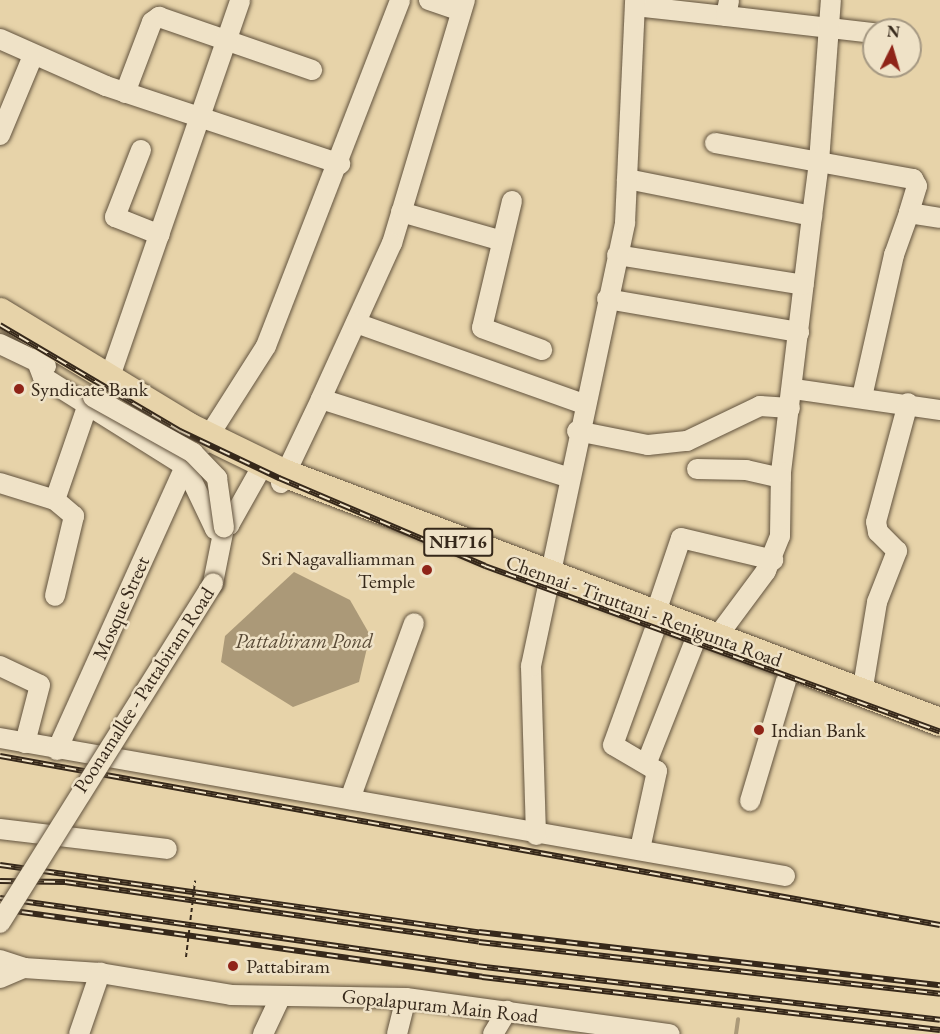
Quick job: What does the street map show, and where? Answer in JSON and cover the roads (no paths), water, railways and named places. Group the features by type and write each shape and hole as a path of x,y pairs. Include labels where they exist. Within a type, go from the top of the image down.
{"highway":[{"name":"Chennai - Tiruttani - Renigunta Road","path":"0,312 99,393"},
{"name":"Chennai - Tiruttani - Renigunta Road","path":"0,330 99,393 199,449 272,473 544,584 940,722"},
{"name":"Chennai - Tiruttani - Renigunta Road","path":"705,642 786,681 940,740"}],"street":[{"path":"55,500 160,235 202,119 240,0"},
{"name":"Mosque Street","path":"57,750 199,449 266,346 340,164 400,0"},
{"path":"199,449 215,528 229,525 272,473 321,399 356,323 401,212 463,5 429,0"},
{"path":"647,762 705,642 773,560 780,536 781,478 819,162 831,0"},
{"path":"536,835 531,666 544,584 617,255 627,179 635,3 727,8 862,31"},
{"path":"125,93 154,19 312,70"},
{"path":"0,39 32,58 125,93 340,164"},
{"path":"0,135 8,95 32,58"},
{"path":"715,143 913,179 917,186 894,255 862,397"},
{"path":"141,150 116,217 160,235"},
{"path":"627,179 812,216"},
{"path":"512,201 482,328 542,350"},
{"path":"401,212 502,241"},
{"path":"909,213 940,218"},
{"path":"617,255 804,285"},
{"path":"607,299 799,332"},
{"path":"356,323 583,404"},
{"name":"Poonamallee - Pattabiram Road","path":"0,344 36,359 99,393 192,453 217,478 223,552 213,583 0,923"},
{"path":"577,431 648,445 687,441 760,406 792,398 862,397 940,410"},
{"path":"321,399 567,477"},
{"path":"862,693 877,602 897,551 878,532 876,522 908,403"},
{"path":"697,469 746,470 781,478"},
{"path":"0,483 55,500 74,516 75,527 55,596"},
{"path":"640,849 657,774 647,762 613,745 655,623 681,538 773,560"},
{"path":"350,799 414,623"},
{"path":"0,666 40,685 25,743"},
{"path":"750,801 786,681"},
{"path":"0,738 57,750 350,799 536,835 640,849 785,876"},
{"path":"0,829 167,849"},
{"path":"0,960 24,968"},
{"path":"0,978 24,968"},
{"name":"Gopalapuram Main Road","path":"24,968 100,973 231,995 406,998 507,1011 601,1029 667,1034"},
{"path":"79,1034 100,973"},
{"path":"263,1034 281,996"},
{"path":"398,1034 406,998"},
{"path":"493,1034 507,1011"}],"water":[{"name":"Pattabiram Pond","path":"294,572 350,600 370,635 359,682 293,707 221,662 225,636"}],"waterway":[{"path":"736,1034 738,1019"}],"railway":[{"path":"0,325 180,431 279,478 485,566 940,732"},
{"path":"0,756 940,925"},
{"path":"0,865 479,932 940,985"},
{"path":"0,881 65,882 479,942 940,994"},
{"path":"0,898 476,966 940,1020"},
{"path":"0,909 482,977 940,1030"}],"place":[{"name":"Syndicate Bank","path":"19,389"},
{"name":"Sri Nagavalliamman Temple","path":"427,570"},
{"name":"Indian Bank","path":"759,730"},
{"name":"Pattabiram","path":"233,966"}]}
